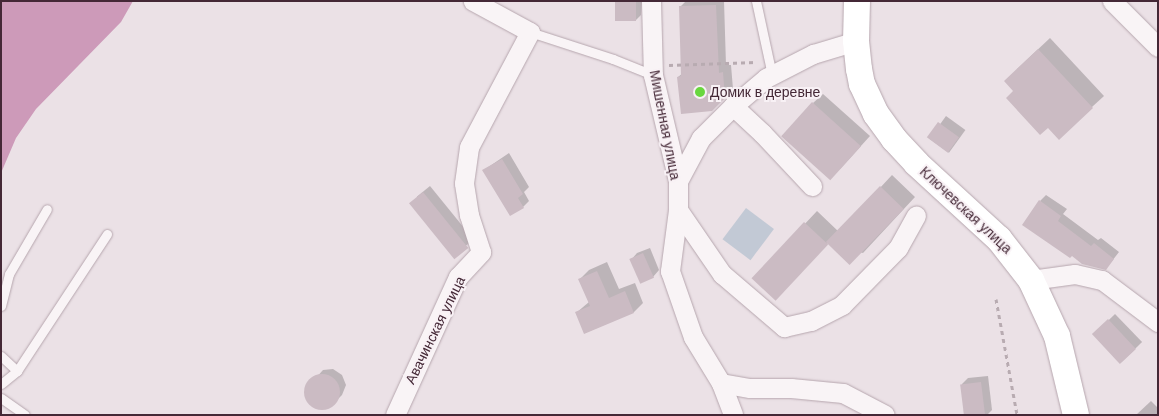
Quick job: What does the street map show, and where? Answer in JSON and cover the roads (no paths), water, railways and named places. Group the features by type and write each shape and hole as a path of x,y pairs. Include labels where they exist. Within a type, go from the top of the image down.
{"main road":[{"name":"Ключевская улица","path":"857,1 856,41 862,84 876,114 890,134 926,174 999,239 1031,280 1057,336 1076,415"}],"street":[{"path":"472,1 530,32"},
{"name":"Мишенная улица","path":"651,1 653,70 678,181 678,210 670,271 693,337 721,383 733,415"},
{"path":"1112,1 1158,46"},
{"name":"Авачинская улица","path":"395,415 458,277 482,252 470,214 464,184 470,147 530,32"},
{"path":"678,181 701,138 733,106 772,75 813,54 856,41"},
{"path":"733,106 762,133 812,186"},
{"path":"678,210 722,274 784,327 811,321 842,305 898,248 916,216"},
{"path":"1031,280 1076,274 1102,280 1158,322"},
{"path":"721,383 750,388 792,388 843,393 885,415"}],"lane":[{"path":"756,1 772,75"},
{"path":"530,32 653,70"},
{"path":"1,306 9,274 47,209"},
{"path":"1,384 17,371 107,234"},
{"path":"1,356 17,371"},
{"path":"1,398 25,415"}],"place":[{"name":"Домик в деревне","path":"700,92"}]}
